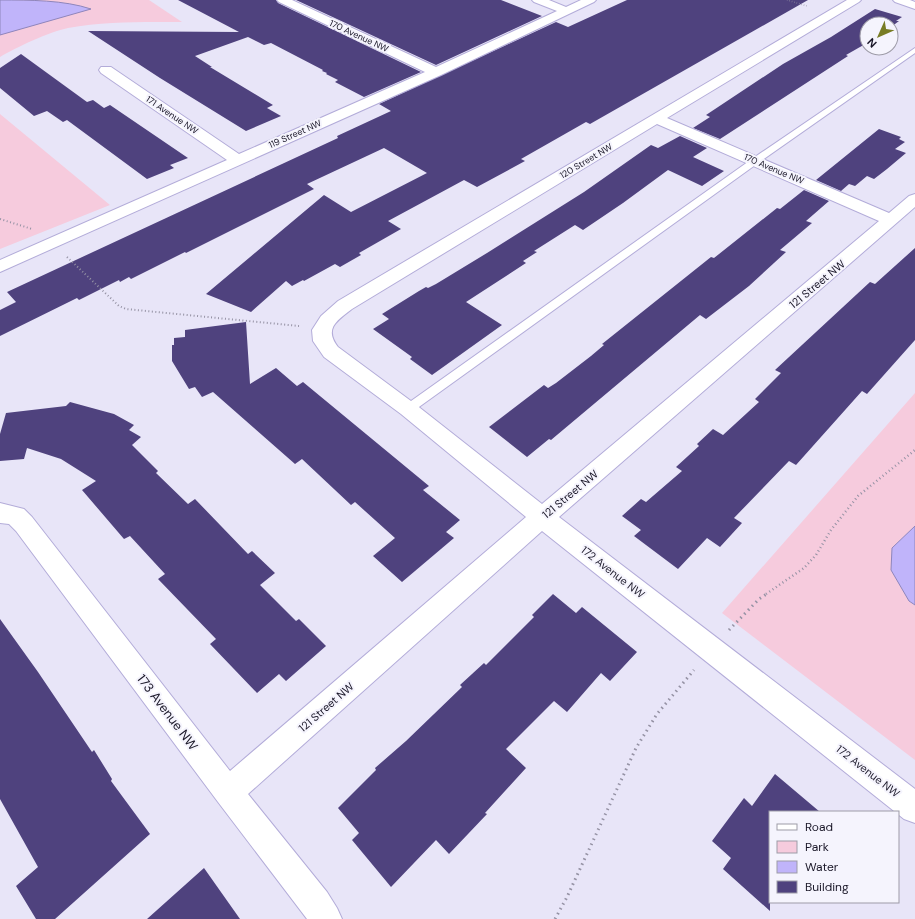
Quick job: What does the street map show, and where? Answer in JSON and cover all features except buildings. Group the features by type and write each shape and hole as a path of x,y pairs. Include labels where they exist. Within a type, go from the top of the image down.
{"street":[{"name":"170 Avenue NW","path":"283,0 436,72"},
{"path":"538,0 567,11"},
{"name":"119 Street NW","path":"0,267 436,72 590,0"},
{"name":"120 Street NW","path":"322,329 330,316 345,305 856,0"},
{"path":"899,0 915,6"},
{"name":"171 Avenue NW","path":"106,70 237,160"},
{"name":"170 Avenue NW","path":"657,119 892,220"},
{"name":"121 Street NW","path":"228,792 542,517 915,199"},
{"name":"172 Avenue NW","path":"322,329 323,341 331,352 408,409 542,517 915,808"},
{"name":"173 Avenue NW","path":"2,513 16,516 24,524 228,792 316,903 326,919"}],"lane":[{"path":"408,409 755,161 915,50"}],"path":[{"path":"0,219 31,229 43,235 119,306 126,309 322,329"},
{"path":"555,919 636,748 657,714 712,649 759,598 804,568 816,554 831,530 858,496 915,450"}],"green space":[{"path":"0,0 149,0 182,22 111,23 68,28 33,40 0,57"},
{"path":"0,114 110,205 0,249"},
{"path":"915,393 915,526 892,548 891,570 909,601 915,605 915,760 722,613"}],"water":[{"path":"0,0 35,0 58,2 91,9 0,35"},
{"path":"915,526 915,605 909,601 891,570 892,548"}]}
